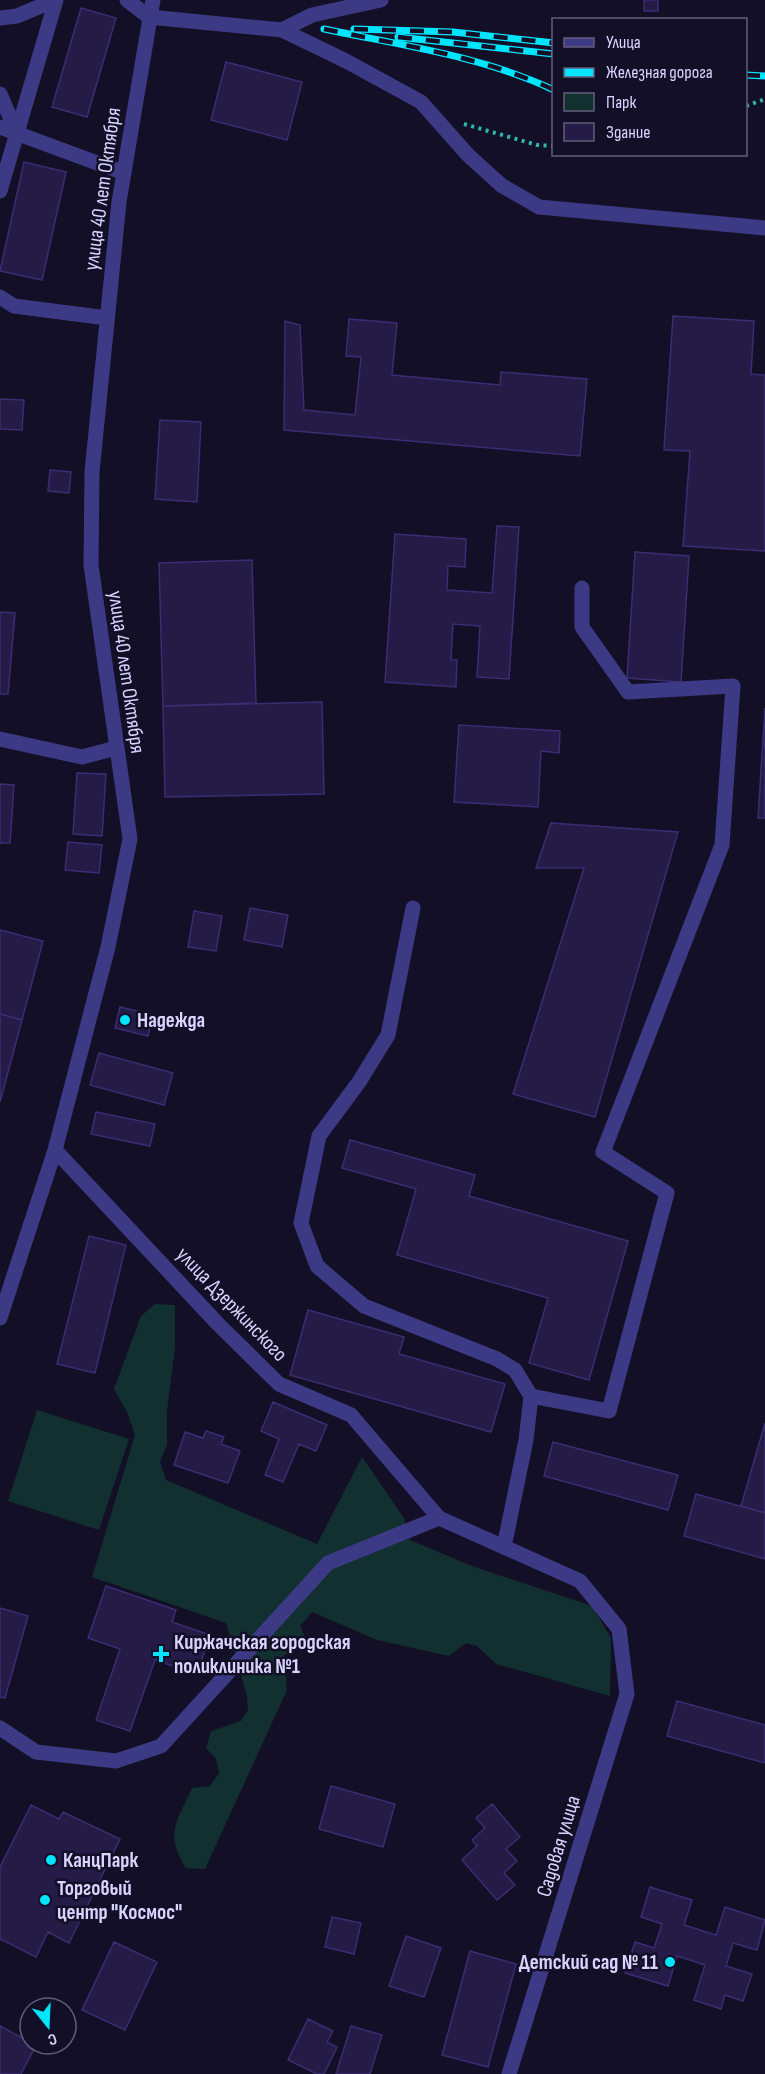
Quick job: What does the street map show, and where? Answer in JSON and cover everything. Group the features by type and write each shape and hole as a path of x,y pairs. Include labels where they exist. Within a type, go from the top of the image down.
{"street":[{"path":"0,18 17,16 55,0"},
{"path":"0,191 55,0"},
{"path":"127,0 149,17 282,30 346,61 421,102 468,156 501,185 538,207 765,228"},
{"name":"улица 40 лет Октября","path":"0,1318 56,1150 108,947 130,839 91,565 92,472 124,173 153,0"},
{"path":"282,30 326,6 381,0"},
{"path":"0,94 17,133"},
{"path":"0,128 124,173"},
{"path":"0,297 14,306 107,318"},
{"path":"531,1396 609,1411 667,1193 603,1152 722,845 733,686 628,693 582,627 582,588"},
{"path":"0,739 82,757 116,748"},
{"path":"413,908 388,1035 359,1082 319,1136 302,1222 317,1266 364,1306 497,1359 515,1370 531,1396 526,1440 504,1547"},
{"name":"улица Дзержинского","path":"56,1150 218,1324 279,1384 351,1414 439,1518 580,1581 619,1629"},
{"path":"0,1728 36,1752 105,1760 116,1761 161,1746 328,1563 439,1518"},
{"name":"Садовая улица","path":"509,2074 627,1694 619,1629"}],"path":[{"path":"747,106 765,99"},
{"path":"462,123 537,145 552,146"}],"green space":[{"path":"155,1304 175,1305 175,1347 167,1411 167,1445 160,1462 166,1480 317,1544 362,1457 404,1518 410,1540 472,1566 592,1606 611,1638 610,1696 496,1664 477,1646 466,1643 449,1656 377,1640 312,1612 300,1626 307,1642 284,1655 287,1690 205,1869 186,1868 176,1846 175,1828 192,1788 210,1786 219,1773 216,1759 206,1748 211,1731 241,1721 248,1710 247,1696 226,1623 92,1577 135,1435 127,1412 114,1389 141,1316"},
{"path":"37,1410 129,1439 99,1530 8,1501"}],"building":[{"path":"644,0 658,0 658,11 644,11"},
{"path":"81,8 116,18 87,117 52,107"},
{"path":"226,62 302,82 287,140 211,120"},
{"path":"24,162 66,172 42,280 0,271"},
{"path":"673,316 754,321 751,374 765,375 765,551 683,546 690,451 664,450"},
{"path":"349,319 397,323 392,375 500,385 501,372 587,379 580,456 284,430 285,321 300,325 304,410 355,415 361,357 346,356"},
{"path":"0,399 24,400 22,430 0,429"},
{"path":"160,420 201,422 197,502 155,499"},
{"path":"50,470 71,472 69,493 48,491"},
{"path":"497,526 519,527 509,679 477,677 480,626 453,624 451,660 457,660 456,687 385,682 395,534 466,539 465,567 448,566 447,590 492,593"},
{"path":"635,552 689,556 681,682 627,678"},
{"path":"252,560 256,703 163,706 159,563"},
{"path":"0,612 15,613 8,694 0,694"},
{"path":"322,702 324,794 165,797 163,706"},
{"path":"765,708 765,818 758,818"},
{"path":"459,725 560,731 559,753 541,751 538,807 454,802"},
{"path":"77,773 106,774 102,836 73,834"},
{"path":"0,784 14,785 10,843 0,843"},
{"path":"551,823 678,832 595,1117 513,1094 584,868 536,868"},
{"path":"68,842 102,845 99,873 65,870"},
{"path":"250,908 288,915 282,947 244,940"},
{"path":"194,911 222,916 216,951 188,947"},
{"path":"0,930 43,941 22,1020 0,1014"},
{"path":"120,1007 153,1015 148,1036 115,1028"},
{"path":"0,1014 22,1020 0,1102"},
{"path":"99,1053 173,1073 164,1105 90,1085"},
{"path":"96,1112 155,1124 150,1146 91,1134"},
{"path":"350,1140 475,1175 469,1196 628,1241 589,1380 529,1363 548,1298 397,1255 416,1189 342,1168"},
{"path":"89,1236 126,1245 95,1373 57,1364"},
{"path":"308,1310 404,1337 399,1354 505,1384 491,1432 290,1375"},
{"path":"273,1402 327,1425 316,1451 299,1444 283,1482 265,1475 279,1439 261,1431"},
{"path":"765,1423 765,1513 741,1506"},
{"path":"206,1431 224,1437 221,1444 240,1451 228,1483 174,1465 185,1432 203,1438"},
{"path":"553,1442 678,1475 668,1510 544,1476"},
{"path":"696,1494 765,1513 765,1559 684,1536"},
{"name":"Киржачская городская поликлиника №1","path":"106,1586 176,1610 172,1622 210,1635 197,1674 155,1660 130,1731 96,1720 120,1649 88,1638"},
{"path":"0,1608 28,1616 5,1698 0,1697"},
{"path":"677,1701 765,1725 765,1763 667,1736"},
{"path":"331,1786 395,1804 383,1847 319,1829"},
{"path":"492,1804 520,1837 506,1849 517,1861 504,1873 515,1885 497,1900 462,1860 477,1846 472,1840 485,1828 476,1818"},
{"name":"Торговый центр \"Космос\"","path":"31,1805 59,1819 63,1812 120,1839 69,1943 48,1932 36,1957 0,1939 0,1867"},
{"path":"650,1887 692,1900 684,1925 716,1935 725,1907 765,1920 757,1950 733,1943 726,1966 752,1974 743,2001 725,1995 721,2009 694,2000 705,1965 677,1956 668,1986 625,1973 635,1942 654,1948 662,1924 641,1917"},
{"path":"332,1917 361,1923 354,1954 325,1947"},
{"path":"406,1936 441,1948 424,1997 389,1986"},
{"path":"114,1942 157,1962 125,2030 82,2010"},
{"path":"470,1951 516,1964 488,2067 442,2055"},
{"path":"308,2019 333,2031 327,2042 337,2047 324,2074 317,2074 288,2060"},
{"path":"0,2026 18,2036 18,2056 30,2056 21,2074 0,2074"},
{"path":"351,2026 382,2035 370,2074 336,2074"}],"railway":[{"path":"324,29 470,60 527,78 552,89"},
{"path":"354,29 453,32 552,43"},
{"path":"398,37 552,54"},
{"path":"747,75 765,76"}],"place":[{"name":"Надежда","path":"125,1020"},
{"name":"Киржачская городская поликлиника №1","path":"161,1654"},
{"name":"КанцПарк","path":"51,1860"},
{"name":"Торговый центр \"Космос\"","path":"45,1900"},
{"name":"Детский сад № 11","path":"670,1962"}]}
